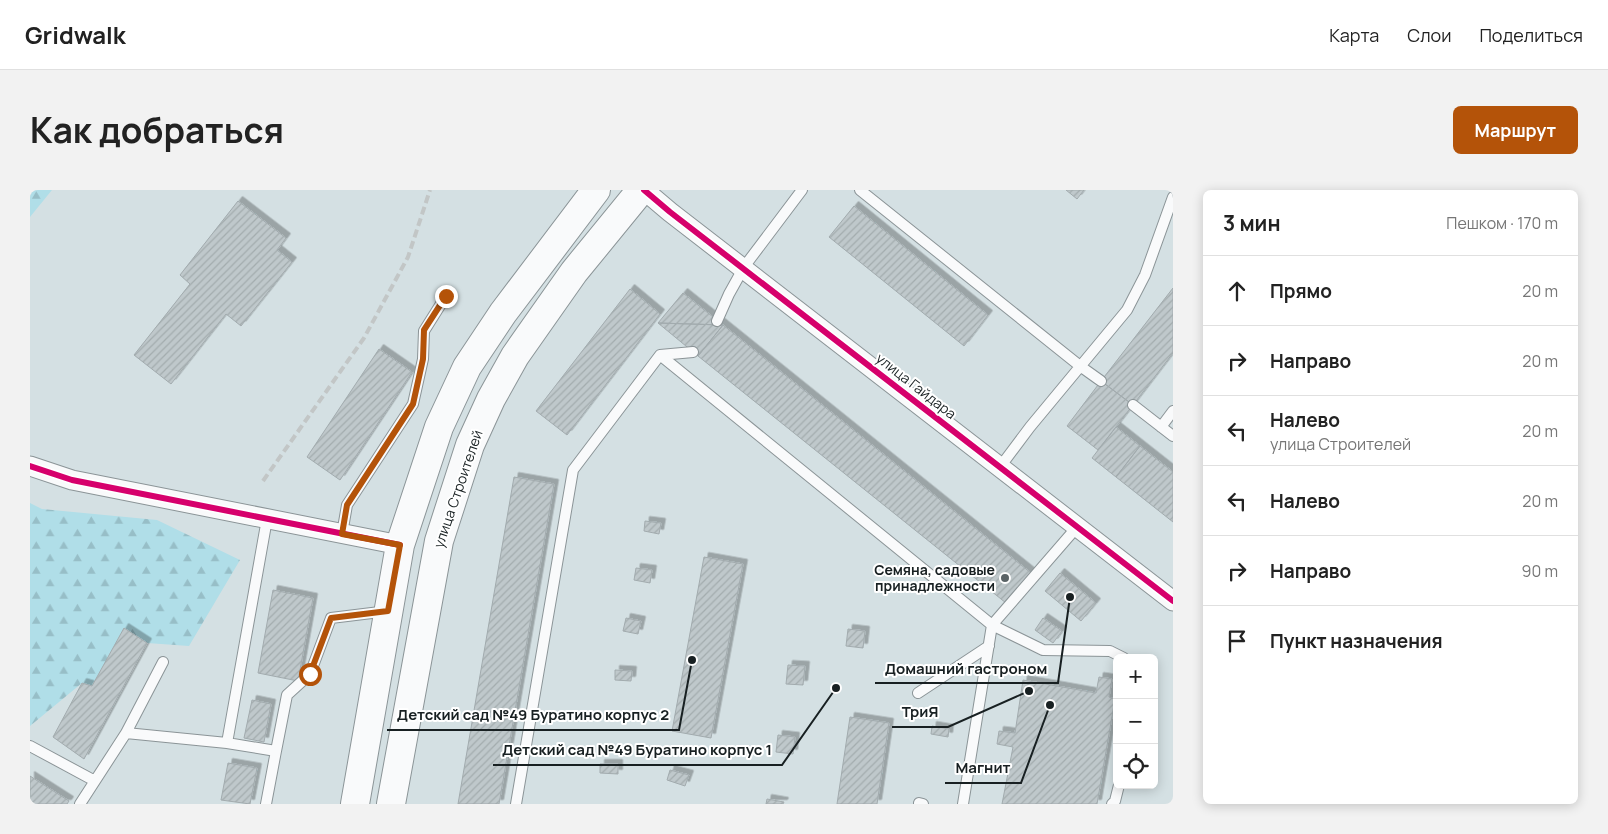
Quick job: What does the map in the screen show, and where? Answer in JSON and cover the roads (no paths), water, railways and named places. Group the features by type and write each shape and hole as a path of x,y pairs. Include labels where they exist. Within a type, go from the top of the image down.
{"main road":[{"path":"355,804 400,545 439,427 468,367 503,313 596,190"},
{"name":"улица Строителей","path":"391,804 439,541 470,445 491,399 515,356 574,272 641,190"}],"street":[{"name":"улица Гайдара","path":"644,190 1173,601"},
{"path":"30,466 72,480 400,545"}],"lane":[{"path":"717,321 744,267 802,190"},
{"path":"860,190 1080,366 1102,381"},
{"path":"1000,467 1030,427 1127,310 1145,275 1173,197"},
{"path":"342,534 347,505 413,404 423,359 424,330 446,296"},
{"path":"516,804 573,470 660,355 693,352"},
{"path":"660,355 992,625 1043,650 1110,651 1116,654"},
{"path":"1133,405 1173,436"},
{"path":"1161,427 1173,411"},
{"path":"227,743 266,519"},
{"path":"963,804 992,625 1077,526"},
{"path":"266,804 287,695 310,674 331,618 388,611"},
{"path":"918,693 989,646"},
{"path":"80,804 126,733 163,662"},
{"path":"126,733 227,743 276,751"},
{"path":"30,746 95,781"},
{"path":"1112,804 1115,801 1118,789"}],"railway":[{"path":"263,481 364,338 408,257 430,190"}],"place":[{"name":"Семяна, садовые принадлежности","path":"1005,578"},
{"name":"Домашний гастроном","path":"1070,597"},
{"name":"Детский сад №49 Буратино корпус 2","path":"692,660"},
{"name":"Детский сад №49 Буратино корпус 1","path":"836,688"},
{"name":"ТриЯ","path":"1029,691"},
{"name":"Магнит","path":"1050,705"}]}
